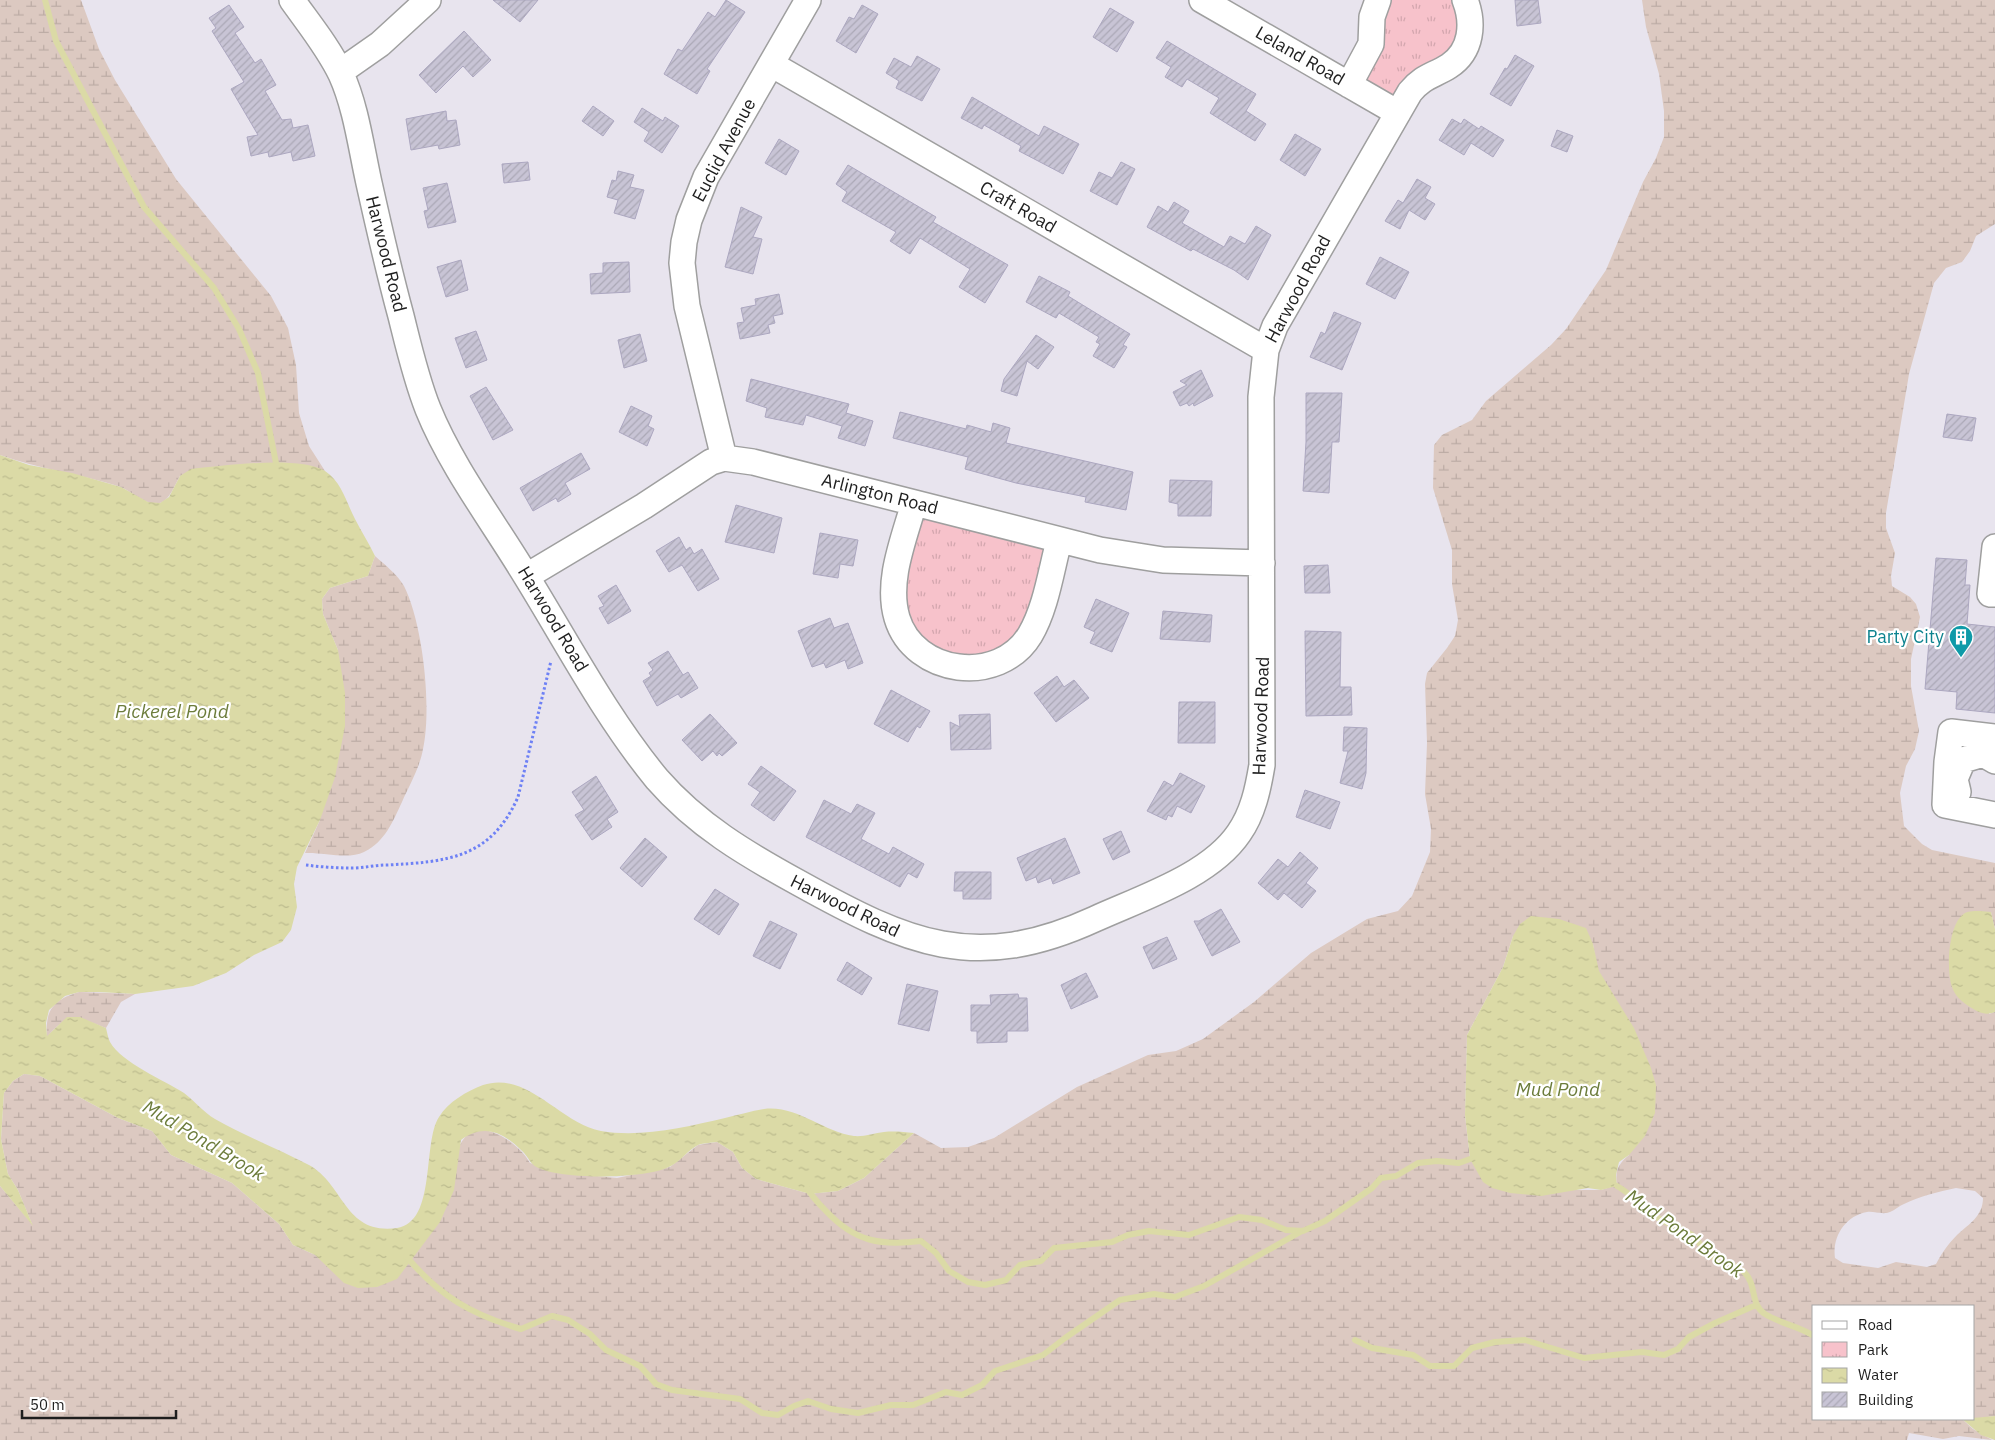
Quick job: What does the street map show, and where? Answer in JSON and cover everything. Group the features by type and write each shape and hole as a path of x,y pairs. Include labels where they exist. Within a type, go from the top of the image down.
{"street":[{"name":"Harwood Road","path":"292,0 316,33 340,72 354,114 384,249 420,387 443,440 560,632 638,754 675,799 717,835 766,865 864,919 889,930 938,944 967,947 1012,946 1070,931 1178,881 1221,853 1238,835 1250,814 1258,790 1262,765 1261,397 1266,350 1286,305 1398,113 1419,81 1450,65 1464,50 1471,29 1465,0"},
{"path":"340,72 380,44 428,0"},
{"name":"Euclid Avenue","path":"724,458 687,306 682,264 684,242 692,212 706,177 808,0"},
{"name":"Leland Road","path":"1202,0 1398,113"},
{"path":"1349,85 1371,44 1372,17 1378,0"},
{"name":"Craft Road","path":"771,64 1266,350"},
{"name":"Arlington Road","path":"527,576 644,506 699,468 724,458 752,462 1059,541 1163,560 1262,563"},
{"path":"914,503 896,572 894,603 897,619 914,648 925,657 941,664 958,668 978,667 1009,657 1020,648 1036,622 1059,541"},
{"path":"1995,547 1990,594 1995,594"},
{"path":"1995,737 1950,732 1945,805 1995,815"},
{"path":"1995,760 1983,754 1963,760 1955,779 1958,792 1974,802 1995,806"}],"path":[{"path":"306,865 353,868 414,864 449,859 485,843 499,831 510,816 518,797 553,651 560,632"}],"green space":[{"path":"0,0 81,0 99,49 115,80 176,179 271,296 288,328 296,365 299,413 309,446 325,471 288,464 270,463 216,468 180,476 167,499 155,504 149,503 118,486 0,455"},
{"path":"1378,0 1465,0 1471,29 1398,113 1349,85"},
{"path":"1642,0 1995,0 1995,224 1976,236 1970,251 1962,262 1946,268 1934,283 1909,374 1886,513 1886,528 1895,553 1891,576 1892,586 1910,597 1916,604 1920,617 1911,659 1911,686 1919,731 1915,749 1906,766 1900,793 1904,826 1922,844 1932,850 1995,863 1995,929 1991,912 1989,1014 1995,1012 1995,1416 1975,1419 1975,1305 1812,1305 1812,1420 1963,1420 1973,1429 1992,1440 1959,1436 1943,1439 1909,1433 1907,1440 0,1440 0,1186 32,1224 18,1190 8,1174 1,1139 4,1093 13,1081 24,1074 40,1076 118,1118 152,1131 171,1155 232,1183 279,1224 293,1245 315,1255 329,1267 377,1287 464,1138 473,1132 483,1130 494,1132 515,1145 530,1163 567,1173 617,1178 670,1167 698,1145 717,1142 733,1152 742,1168 756,1179 810,1194 838,1191 864,1178 914,1133 941,1148 968,1147 994,1138 1077,1087 1148,1055 1176,1051 1203,1039 1254,1002 1311,953 1367,919 1398,911 1412,896 1430,852 1431,829 1425,794 1427,743 1425,684 1427,673 1455,636 1458,620 1452,584 1452,550 1433,488 1434,445 1442,435 1472,420 1486,401 1551,345 1566,329 1606,270 1664,137 1664,111 1659,74 1646,27","holes":["1513,936 1593,944 1629,1155 1618,1168 1616,1176 1617,1185 1601,1190 1571,1190 1470,1159 1465,1115 1467,1035 1503,967","1956,1188 1975,1191 1983,1198 1981,1210 1951,1242 1936,1264 1927,1267 1896,1262 1878,1268 1843,1263 1835,1258 1838,1235 1846,1223 1859,1214 1867,1212 1887,1213 1916,1199"]},
{"path":"914,503 1059,541 1030,635 958,668 897,619"},
{"path":"375,556 395,574 404,586 411,602 421,643 426,689 426,732 422,756 388,830 378,843 364,852 351,855 305,853 320,820 338,650 323,614 322,599 330,588 368,576"},
{"path":"79,992 135,994 121,1002 106,1028 81,1019 67,1020 54,1029 47,1037 49,1013 52,1007 70,995"}],"water":[{"name":"Pickerel Pond","path":"0,455 29,465 72,473 121,487 148,502 160,503 169,497 180,476 191,469 260,463 313,466 325,471 336,481 375,556 368,576 330,588 322,599 323,614 338,650 345,693 345,726 335,777 320,820 297,867 294,884 297,907 291,930 282,942 254,955 226,973 193,986 135,994 79,992 65,996 49,1010 46,1023 47,1036 67,1017 80,1017 106,1028 110,1042 116,1050 133,1064 184,1093 215,1119 309,1165 321,1174 355,1216 366,1224 379,1228 397,1228 410,1223 418,1212 427,1180 434,1129 439,1117 447,1107 471,1090 483,1085 499,1082 529,1091 586,1126 616,1133 663,1130 695,1125 764,1109 776,1109 788,1111 832,1130 854,1136 880,1132 914,1133 864,1178 838,1191 810,1194 756,1179 742,1168 733,1152 717,1142 698,1145 675,1164 660,1170 628,1175 592,1176 559,1174 541,1169 533,1165 521,1150 507,1138 492,1132 477,1132 461,1140 454,1190 440,1222 397,1279 377,1287 358,1288 344,1283 315,1255 293,1245 279,1224 232,1183 171,1155 152,1131 118,1118 40,1076 24,1074 13,1081 4,1093 1,1139 8,1174 18,1190 33,1226 0,1186"},
{"path":"1970,911 1991,912 1995,929 1995,1012 1988,1014 1976,1010 1959,998 1952,987 1949,970 1952,936 1959,918"},
{"name":"Mud Pond","path":"1531,916 1559,919 1586,928 1593,944 1599,971 1634,1028 1651,1068 1656,1085 1655,1113 1645,1136 1629,1155 1619,1162 1616,1175 1617,1186 1601,1190 1588,1188 1541,1196 1510,1193 1492,1188 1483,1182 1470,1159 1465,1115 1467,1035 1503,967 1513,936 1520,924"},
{"path":"1995,1416 1995,1440 1981,1435 1963,1420 1975,1420 1975,1418"}],"building":[{"path":"493,0 538,0 520,22"},
{"path":"726,0 745,12 707,69 710,71 697,94 664,74 678,49 682,51 708,12 715,17"},
{"path":"1515,0 1538,0 1541,23 1517,26"},
{"path":"229,5 244,27 235,33 255,63 261,59 276,85 265,91 282,120 291,119 293,128 308,125 315,156 293,161 291,152 269,157 268,152 251,156 247,137 258,135 231,89 244,82 212,31 216,28 209,18"},
{"path":"862,5 878,14 856,53 836,41 849,17 854,19"},
{"path":"1110,8 1134,22 1117,52 1093,37"},
{"path":"464,31 491,60 473,77 463,66 436,93 419,75"},
{"path":"1167,41 1256,94 1246,111 1266,124 1255,141 1210,113 1219,98 1187,79 1182,87 1165,77 1171,67 1156,58"},
{"path":"1515,55 1534,66 1511,106 1490,94"},
{"path":"917,56 940,69 922,101 896,88 899,81 886,73 894,58 911,67"},
{"path":"972,97 1039,136 1044,126 1079,144 1063,174 1019,151 1021,146 984,125 982,129 961,118"},
{"path":"593,106 614,121 603,136 582,121"},
{"path":"642,108 663,121 665,117 679,126 662,153 644,141 649,132 634,122"},
{"path":"446,111 447,121 456,120 460,145 439,149 438,145 411,150 406,119"},
{"path":"1452,119 1461,124 1464,119 1479,129 1481,126 1504,140 1493,157 1471,143 1464,155 1439,140"},
{"path":"1557,130 1573,136 1567,152 1551,146"},
{"path":"1295,134 1321,149 1305,176 1280,160"},
{"path":"779,139 799,151 786,175 765,163"},
{"path":"528,162 530,180 504,183 502,164"},
{"path":"1121,162 1135,169 1117,205 1090,191 1099,172 1112,178"},
{"path":"848,165 936,217 933,222 1008,265 985,303 959,287 970,269 920,238 910,254 890,241 896,232 842,201 847,192 836,184"},
{"path":"618,171 634,175 630,187 644,190 635,219 614,213 618,200 607,197 612,180 616,181"},
{"path":"1417,179 1431,187 1425,198 1435,204 1425,220 1409,210 1400,229 1385,221 1398,200 1403,203"},
{"path":"447,183 456,222 428,228 424,211 428,210 423,188"},
{"path":"1174,202 1189,211 1182,223 1224,247 1230,236 1245,244 1256,226 1271,235 1248,280 1234,270 1193,249 1191,251 1147,227 1158,206 1168,212"},
{"path":"741,207 762,217 753,237 762,239 753,274 725,267"},
{"path":"1380,257 1409,272 1395,299 1366,284"},
{"path":"461,260 468,290 446,297 437,267"},
{"path":"629,262 630,292 591,294 590,274 603,273 603,263"},
{"path":"1039,276 1070,292 1068,296 1130,334 1123,345 1127,347 1114,368 1093,356 1100,344 1096,342 1099,337 1059,313 1056,318 1026,302"},
{"path":"779,294 783,314 773,316 775,323 768,325 770,333 740,339 737,323 744,322 741,308 756,305 755,299"},
{"path":"1334,312 1361,323 1342,370 1310,357 1321,332 1325,334"},
{"path":"476,331 487,360 466,368 455,338"},
{"path":"640,334 647,361 624,368 618,340"},
{"path":"1036,335 1054,347 1038,369 1027,361 1017,396 1001,391 1004,379"},
{"path":"1201,370 1213,396 1194,406 1193,403 1189,406 1187,403 1180,406 1173,392 1187,385 1180,381"},
{"path":"751,379 849,404 846,413 873,421 865,446 838,438 842,426 806,415 803,425 765,417 767,408 746,401"},
{"path":"486,387 513,430 493,440 470,396"},
{"path":"1306,393 1342,393 1339,442 1332,442 1329,493 1303,491"},
{"path":"631,406 652,416 648,426 654,429 647,446 619,432"},
{"path":"900,412 966,429 967,425 991,432 993,423 1010,428 1006,443 1133,472 1126,510 1085,502 1086,497 1016,483 965,469 968,457 893,438"},
{"path":"1947,414 1976,418 1972,441 1943,437"},
{"path":"581,453 590,469 565,483 571,494 558,502 556,498 533,511 520,488"},
{"path":"1170,480 1212,481 1211,516 1178,516 1178,504 1169,502"},
{"path":"736,505 782,518 774,553 725,542"},
{"path":"820,533 858,540 853,566 840,564 838,578 813,574"},
{"path":"679,537 686,550 690,547 694,554 702,549 719,579 698,591 682,565 669,572 656,551"},
{"name":"Party City","path":"1936,558 1967,560 1965,585 1970,585 1967,624 1995,627 1995,713 1956,709 1957,692 1925,689"},
{"path":"1328,565 1330,593 1305,593 1304,566"},
{"path":"616,585 631,611 608,624 599,608 604,606 598,596"},
{"path":"1096,599 1129,613 1112,652 1090,643 1095,632 1084,627"},
{"path":"1163,611 1212,615 1210,642 1160,639"},
{"path":"830,618 834,628 848,623 863,663 848,669 845,660 826,668 824,663 812,667 798,631"},
{"path":"1305,631 1341,632 1340,687 1351,687 1352,715 1306,716"},
{"path":"668,651 683,675 688,672 698,688 681,698 678,694 657,706 643,681 651,676 649,673 653,670 648,663"},
{"path":"1057,676 1064,687 1074,680 1089,698 1056,722 1034,693"},
{"path":"891,690 930,711 920,728 917,726 908,742 874,724"},
{"path":"1179,702 1215,702 1215,743 1178,743"},
{"path":"710,714 737,743 722,756 719,753 717,756 713,751 702,761 682,740"},
{"path":"990,714 991,749 951,750 950,722 960,727 959,715"},
{"path":"1344,727 1367,728 1366,773 1362,789 1340,783 1348,751 1343,751"},
{"path":"761,766 796,791 774,821 751,805 760,792 748,784"},
{"path":"1180,773 1205,786 1191,813 1177,806 1172,817 1168,815 1166,820 1147,811 1164,781 1173,786"},
{"path":"596,776 618,812 607,819 612,827 592,840 575,815 584,810 572,792"},
{"path":"1305,790 1340,802 1330,829 1296,817"},
{"path":"824,800 851,814 857,804 875,813 861,839 889,854 893,847 924,864 917,878 908,873 900,887 806,837"},
{"path":"1121,831 1130,852 1113,860 1103,839"},
{"path":"645,838 667,857 642,887 620,868"},
{"path":"1065,838 1080,873 1053,884 1051,878 1038,883 1036,877 1026,881 1017,858"},
{"path":"1300,852 1318,868 1306,883 1316,891 1302,908 1284,893 1278,900 1258,883 1278,859 1288,867"},
{"path":"955,872 991,872 991,899 963,899 963,891 954,891"},
{"path":"715,889 739,904 719,935 694,919"},
{"path":"1221,909 1240,942 1212,956 1194,921 1199,921"},
{"path":"770,921 797,934 780,969 753,956"},
{"path":"1167,937 1177,959 1153,969 1143,947"},
{"path":"847,962 872,978 862,995 837,980"},
{"path":"1086,973 1098,997 1071,1009 1061,985"},
{"path":"907,984 938,991 929,1031 898,1024"},
{"path":"1018,994 1019,998 1027,998 1028,1031 1007,1031 1007,1042 977,1043 977,1031 971,1031 971,1005 991,1005 990,995"}],"waterway":[{"path":"45,0 56,41 144,207 214,288 239,329 258,373 276,463"},
{"name":"Mud Pond Brook","path":"807,1188 837,1221 858,1235 869,1240 881,1242 921,1241 936,1253 949,1271 968,1282 985,1285 1006,1280 1020,1265 1041,1261 1054,1248 1112,1242 1128,1235 1149,1231 1189,1235 1239,1217 1262,1220 1286,1230 1303,1231 1325,1221 1372,1188 1381,1178 1396,1176 1418,1163 1437,1161 1459,1163 1470,1159"},
{"name":"Mud Pond Brook","path":"1617,1186 1658,1218 1692,1235 1710,1255 1744,1272 1751,1282 1757,1305 1765,1314 1812,1335"},
{"name":"Mud Pond Brook","path":"406,1256 418,1270 444,1293 472,1310 521,1329 552,1316 568,1320 590,1334 606,1350 640,1366 656,1384 672,1390 740,1399 762,1413 778,1415 808,1401 831,1409 858,1413 891,1405 913,1405 946,1392 962,1395 982,1385 995,1371 1043,1355 1120,1300 1154,1294 1175,1297 1204,1286 1302,1231"},
{"path":"1355,1340 1372,1348 1413,1355 1430,1366 1454,1366 1472,1348 1495,1342 1525,1340 1584,1358 1642,1352 1664,1355 1678,1349 1689,1337 1756,1305"}],"place":[{"name":"Party City","path":"1961,658"}]}
